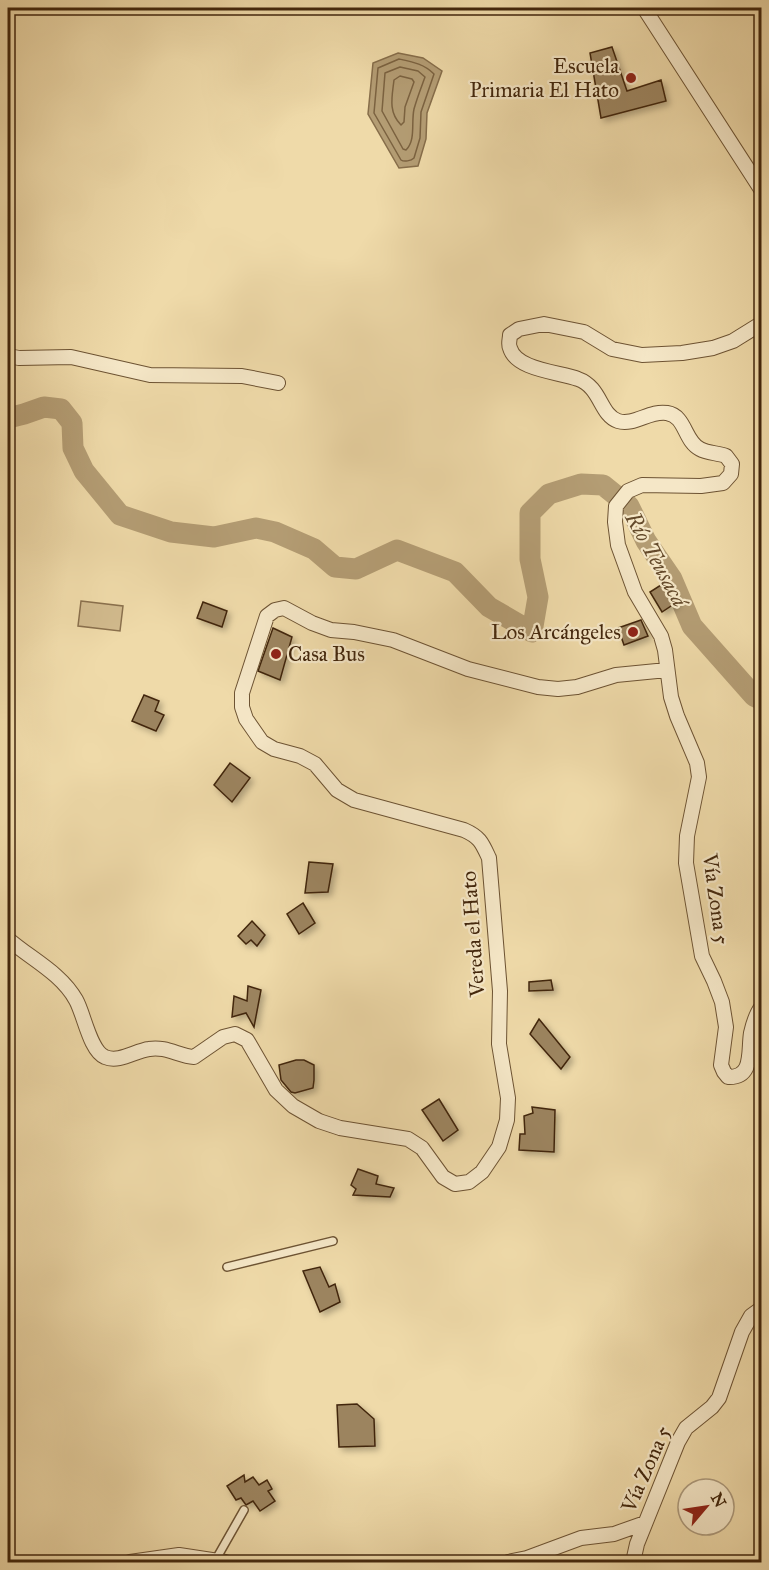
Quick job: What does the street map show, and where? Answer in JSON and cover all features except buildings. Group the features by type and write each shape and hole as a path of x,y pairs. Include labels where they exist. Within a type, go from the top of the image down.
{"street":[{"path":"644,8 762,191"},
{"name":"Vía Zona 5","path":"762,323 733,341 713,348 682,352 642,355 612,348 584,332 544,324 519,329 510,335 509,347 515,358 524,364 580,379 592,387 606,412 616,421 629,423 646,415 667,413 680,419 690,440 699,449 726,456 732,464 731,474 723,483 701,486 642,485 628,491 616,506 615,522 618,545 635,592 661,636 671,697 697,763 699,777 687,836 686,863 702,956 714,981 723,1010 726,1026 721,1065 728,1077 735,1078 743,1073 748,1065 751,1033 762,1006"},
{"path":"8,356 19,358 72,357 150,375 242,376 278,384"},
{"name":"Vereda el Hato","path":"8,939 61,979 76,1000 96,1050 104,1057 116,1059 149,1048 165,1048 186,1057 194,1057 223,1037 234,1034 247,1040 276,1090 293,1106 319,1121 340,1128 408,1139 422,1148 443,1177 455,1184 469,1182 482,1172 499,1147 507,1120 508,1098 499,1044 500,991 489,858 475,835 354,800 337,790 315,764 300,756 274,749 262,742 246,719 242,707 242,693 267,616 275,610 284,609 331,630 393,640 468,669 538,687 558,689 577,687 616,675 667,670"},
{"name":"Vía Zona 5","path":"633,1563 637,1544 678,1442 686,1428 712,1407 719,1398 742,1332 752,1316 762,1308"},
{"path":"508,1563 580,1538 614,1534 645,1523"},
{"path":"130,1563 179,1555 220,1562"}],"lane":[{"path":"227,1267 333,1241"},
{"path":"220,1562 244,1510"}],"shaded area":[{"path":"81,601 123,606 120,631 78,626"}],"water":[{"path":"398,53 423,58 442,71 427,113 426,139 418,166 399,168 368,114 373,63"}],"waterway":[{"name":"Río Teusacá","path":"8,418 44,407 61,409 72,423 73,448 84,471 120,515 171,532 214,537 256,528 275,532 314,549 335,567 356,569 397,550 455,572 489,607 532,632 538,597 530,559 530,513 549,494 581,484 603,485 629,506 646,541 672,579 692,626 754,696 762,700"}],"place":[{"name":"Escuela Primaria El Hato","path":"631,78"},
{"name":"Los Arcángeles","path":"633,632"},
{"name":"Casa Bus","path":"276,654"}]}
